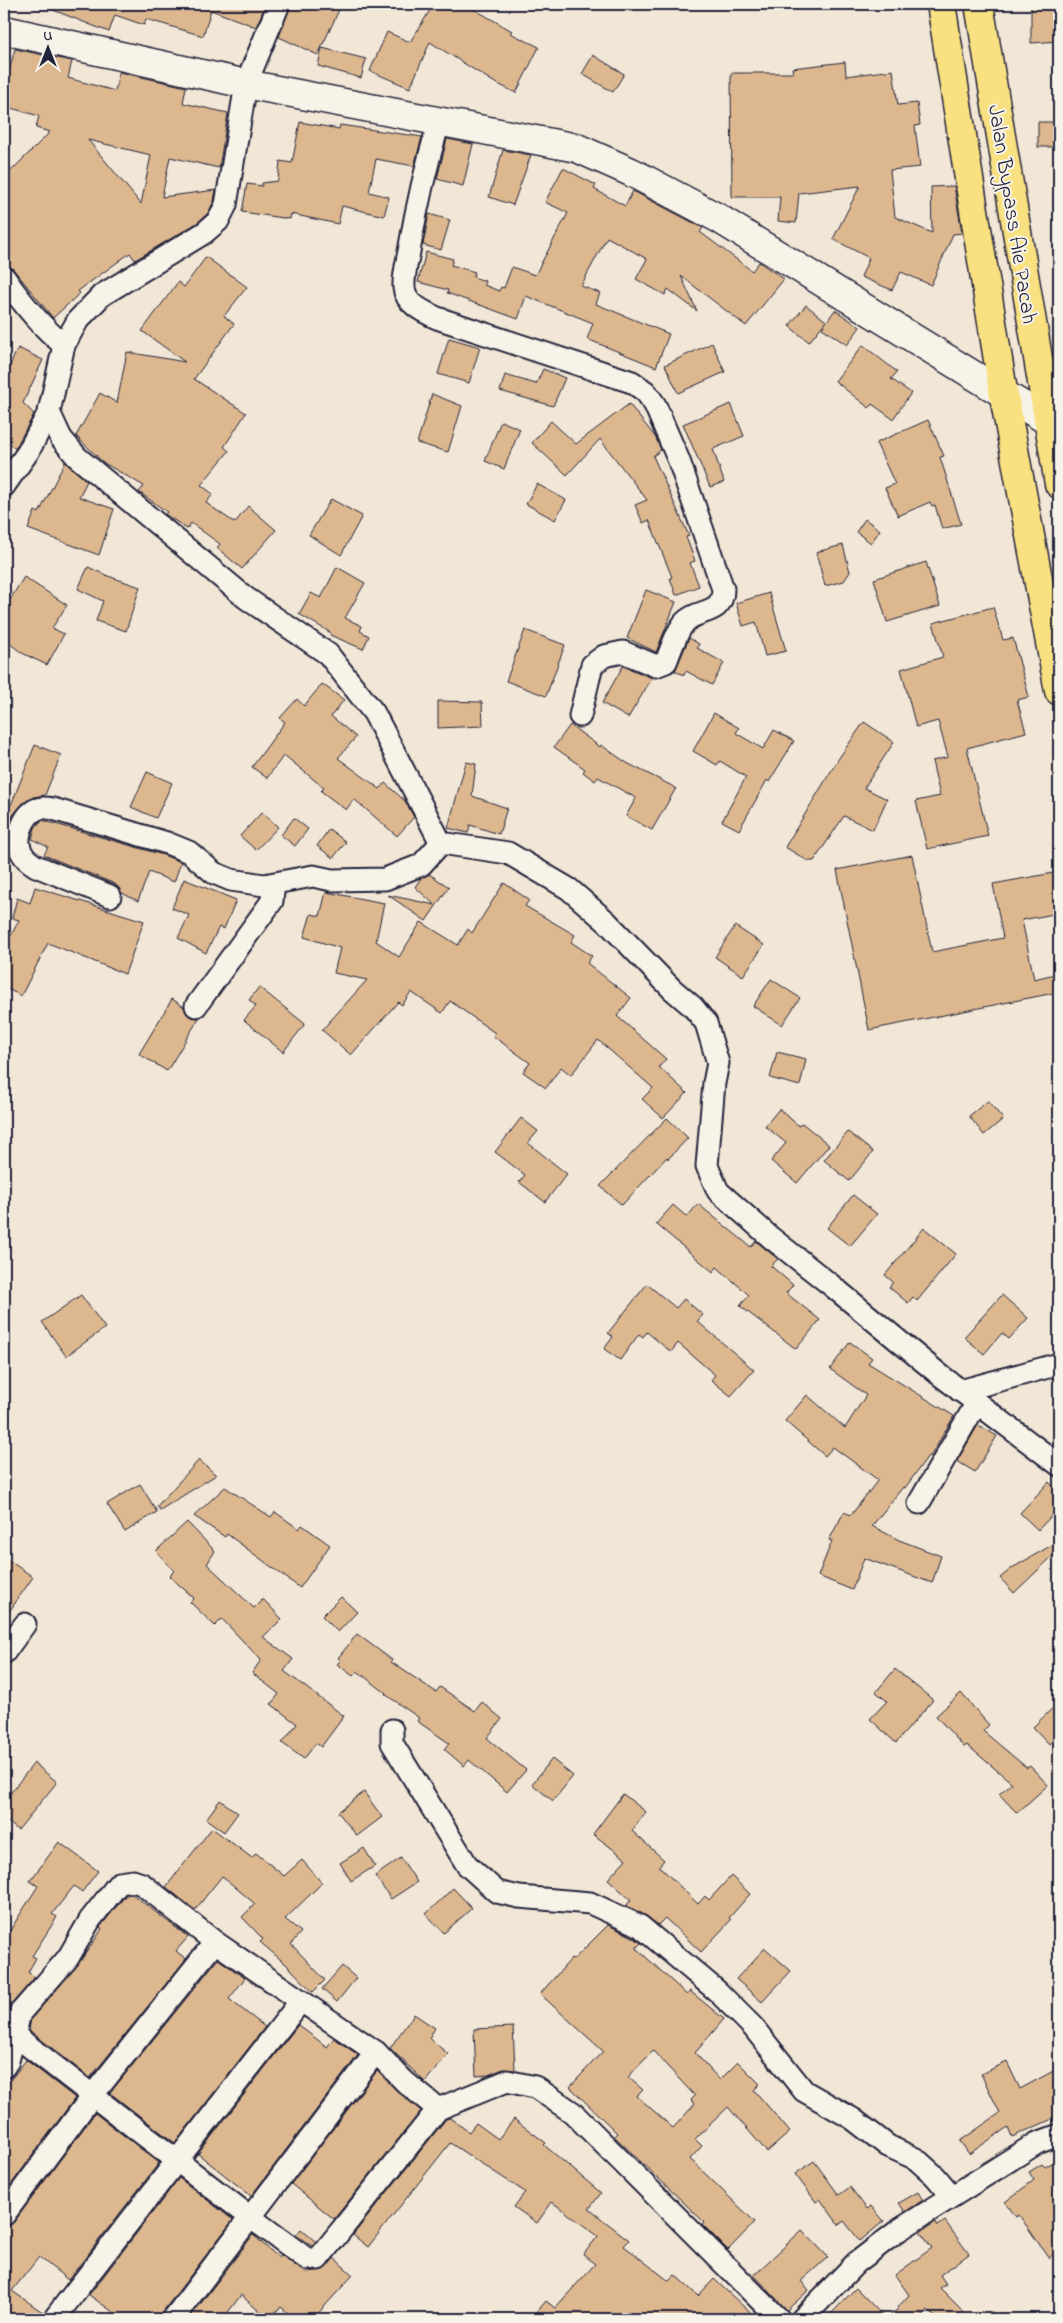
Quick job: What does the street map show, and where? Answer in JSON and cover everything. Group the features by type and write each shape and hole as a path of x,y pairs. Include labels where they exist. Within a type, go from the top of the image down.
{"highway":[{"path":"941,4 1003,392 1059,691"},
{"name":"Jalan Bypass Aie Pacah","path":"979,4 1059,484"}],"main road":[{"path":"4,30 246,84 577,148 631,172 718,218 840,295 1048,421"}],"street":[{"path":"4,486 28,452 49,412 64,346 78,320 102,295 204,233 218,221 226,205 246,84 279,4"},
{"path":"439,122 423,177 407,263 404,289 410,300 421,311 437,318 632,382 646,392 655,405 678,461 723,589 723,597 718,606 685,622 666,662 656,666 623,652 604,656 592,665 580,716"},
{"path":"4,277 34,317 48,333 64,346"},
{"path":"49,412 61,438 77,457 246,598 328,654 374,713 441,843"},
{"path":"110,896 36,866 28,860 22,853 19,845 24,821 40,808 53,809 167,843 189,852 214,873 231,880 264,885 314,876 332,880 385,879 421,865 441,843"},
{"path":"441,843 508,853 569,890 606,922 672,989 693,1007 706,1023 718,1063 714,1083 707,1166 718,1191 770,1237 968,1397 1059,1465"},
{"path":"196,1006 272,900 274,884"},
{"path":"919,1503 968,1397 1059,1364"},
{"path":"4,1653 25,1624"},
{"path":"392,1730 392,1743 431,1809 467,1864 497,1892 519,1897 590,1904 640,1926 717,1992 753,2027 804,2090 853,2119 888,2146 916,2159 935,2176 952,2196"},
{"path":"4,2067 13,2042 13,2034 20,2013 68,1958 90,1920 120,1883 133,1881 142,1884 215,1942 300,2002 376,2052 405,2082 438,2109"},
{"path":"4,2215 92,2096 215,1942"},
{"path":"54,2319 300,2002"},
{"path":"13,2034 307,2259 318,2259 438,2109 507,2082 534,2088 572,2112 779,2319"},
{"path":"173,2319 376,2052"},
{"path":"802,2319 856,2263 899,2230 1037,2143 1059,2135"}],"building":[{"path":"38,4 266,4 256,27 211,10 203,36 146,19 144,25 115,15 109,32"},
{"path":"291,4 326,4 339,10 318,55 279,37"},
{"path":"434,4 465,4 512,31 510,33 539,47 516,93 492,81 430,42 410,88 370,71 387,32 410,42"},
{"path":"1031,6 1059,6 1059,41 1031,43"},
{"path":"322,48 366,59 361,78 318,66"},
{"path":"15,49 72,61 68,78 115,91 119,72 186,87 183,103 228,113 219,168 170,157 162,197 216,190 214,201 208,213 197,223 135,260 130,253 78,291 80,293 53,318 14,270 4,263 4,178 50,132 36,128 39,116 4,106 4,70 9,71","holes":["88,140 151,155 141,204"]},
{"path":"593,55 624,74 613,92 582,74"},
{"path":"845,62 846,76 893,70 898,105 917,103 920,125 915,126 920,167 890,170 895,217 932,233 931,187 954,186 962,233 953,234 931,285 901,272 892,290 861,277 869,258 833,239 860,186 799,193 796,223 778,221 780,197 732,197 731,73 793,73 792,68"},
{"path":"300,122 339,129 340,125 422,137 414,166 376,159 369,192 389,197 384,216 342,206 338,224 291,214 290,219 242,212 247,184 262,186 262,183 278,181 280,161 292,163"},
{"path":"1038,122 1059,122 1059,147 1038,147"},
{"path":"447,139 473,144 463,186 437,179"},
{"path":"503,150 531,155 513,205 489,197"},
{"path":"563,168 596,185 594,189 625,206 633,191 703,228 700,232 752,271 759,262 784,279 746,326 681,276 697,311 668,289 665,295 636,279 647,259 607,237 581,286 600,293 596,304 669,334 656,367 587,339 593,323 526,296 518,319 447,293 448,290 418,282 426,252 453,259 451,265 475,272 473,277 485,281 484,285 499,291 501,287 504,288 512,267 535,275 568,213 545,202"},
{"path":"429,214 450,220 441,250 423,245"},
{"path":"206,257 247,287 224,316 234,324 194,379 246,413 224,447 229,451 201,485 213,494 206,503 235,523 248,506 276,530 242,569 217,548 220,544 191,523 187,529 165,514 167,512 139,492 144,486 104,463 76,436 100,393 117,403 127,352 185,362 142,331 178,282 184,287"},
{"path":"806,305 826,321 809,342 789,326"},
{"path":"835,310 860,327 847,345 822,328"},
{"path":"449,338 480,347 469,383 438,374"},
{"path":"712,343 725,372 678,393 665,365"},
{"path":"863,345 897,372 891,379 911,393 893,419 872,404 869,408 835,381"},
{"path":"18,348 43,360 23,403 34,414 15,449 4,437 4,378"},
{"path":"543,369 565,378 553,406 500,391 505,375 536,384"},
{"path":"432,394 462,406 448,452 417,443"},
{"path":"629,404 656,438 661,450 653,456 689,536 686,537 695,561 690,563 699,586 676,595 670,578 672,577 649,520 643,523 635,505 647,500 600,439 567,475 532,443 551,421 576,444"},
{"path":"731,404 744,436 713,449 724,482 710,487 683,424"},
{"path":"928,420 944,456 940,457 961,524 942,529 935,505 932,506 930,502 898,516 885,488 895,484 876,443"},
{"path":"501,421 520,429 504,469 485,461"},
{"path":"65,462 87,481 79,497 114,509 99,555 28,529 35,511 39,513"},
{"path":"537,484 566,500 555,520 526,504"},
{"path":"331,499 362,516 341,555 309,535"},
{"path":"865,519 880,530 871,543 856,532"},
{"path":"843,545 850,572 844,581 825,586 816,552"},
{"path":"926,562 940,606 887,622 874,579"},
{"path":"88,567 140,587 126,631 96,621 103,601 78,589"},
{"path":"337,567 365,583 345,618 362,626 360,631 369,636 363,649 330,635 331,633 299,614 311,593 321,598"},
{"path":"24,577 67,605 52,628 64,634 47,665 22,653 4,639 4,609"},
{"path":"646,590 676,602 656,652 627,638"},
{"path":"769,593 786,651 765,656 756,622 743,626 736,603"},
{"path":"993,607 1003,640 1013,638 1029,697 1017,700 1026,732 967,748 988,836 927,849 916,801 940,796 932,761 948,757 938,721 916,727 901,669 943,657 933,623"},
{"path":"525,630 565,645 546,696 506,681"},
{"path":"689,638 699,644 697,648 724,663 712,685 686,671 684,675 675,671"},
{"path":"623,666 652,678 628,718 602,703"},
{"path":"322,684 344,700 331,716 356,737 338,758 380,789 385,783 405,801 414,817 397,836 354,799 346,810 321,791 324,788 284,755 267,778 252,767 285,722 280,718 297,699 304,706"},
{"path":"438,701 482,702 483,726 438,728"},
{"path":"714,713 739,728 736,733 763,749 774,730 794,741 769,782 767,780 739,830 722,821 746,777 720,761 717,765 693,751"},
{"path":"864,722 894,742 864,788 887,799 873,830 844,816 814,861 808,861 785,847 839,758"},
{"path":"570,725 600,747 601,745 627,763 676,788 652,830 626,816 636,798 598,777 595,781 583,772 585,769 554,747"},
{"path":"35,745 61,755 45,795 33,797 23,803 13,815 8,829 4,827 4,802 11,805"},
{"path":"466,762 476,764 472,796 507,808 499,834 470,825 468,833 448,828"},
{"path":"147,772 172,783 156,818 131,807"},
{"path":"262,812 278,827 256,850 240,836"},
{"path":"294,818 308,829 295,846 281,835"},
{"path":"42,820 181,862 174,882 149,872 138,901 122,893 115,884 44,855 48,847 32,839 35,828"},
{"path":"329,829 346,842 333,858 317,846"},
{"path":"912,855 932,952 1003,938 993,884 1059,872 1059,913 1022,920 1034,979 1059,973 1059,992 869,1030 837,870"},
{"path":"429,874 449,887 426,921 388,895 435,905 415,887 421,878"},
{"path":"184,879 236,900 224,929 219,927 206,953 178,938 189,915 172,908"},
{"path":"504,883 529,900 525,906 575,935 571,942 592,956 587,963 631,998 617,1016 666,1059 659,1067 687,1093 663,1118 642,1099 653,1088 598,1040 571,1075 561,1067 546,1088 523,1072 530,1063 493,1036 495,1033 450,1001 442,1013 411,992 402,1005 398,1002 351,1055 322,1030 367,980 334,973 340,948 304,937 311,914 320,916 326,892 384,903 376,941 399,957 421,922 458,945 468,929 472,933"},
{"path":"35,887 144,921 125,974 48,943 21,996 4,987 4,949 19,920 12,918 17,898 30,903"},
{"path":"735,926 764,945 743,976 715,957"},
{"path":"771,979 800,998 782,1025 753,1006"},
{"path":"259,987 305,1024 283,1052 244,1020 256,1006 249,1000"},
{"path":"172,999 184,1007 189,1016 199,1018 167,1071 139,1054"},
{"path":"777,1052 806,1059 800,1086 770,1078"},
{"path":"988,1101 1003,1119 984,1135 969,1116"},
{"path":"779,1109 799,1126 802,1123 829,1145 797,1183 771,1161 786,1143 765,1126"},
{"path":"521,1118 538,1131 528,1143 567,1174 545,1202 519,1182 525,1175 495,1152"},
{"path":"667,1118 688,1138 668,1159 667,1157 622,1205 600,1186"},
{"path":"848,1132 873,1152 849,1181 824,1160"},
{"path":"853,1195 877,1214 850,1246 827,1228"},
{"path":"698,1204 751,1247 756,1241 778,1259 771,1266 793,1285 786,1293 820,1320 796,1349 740,1306 749,1295 717,1267 713,1272 656,1224 673,1205 687,1217"},
{"path":"924,1228 956,1254 917,1301 913,1297 908,1303 889,1287 893,1282 885,1275"},
{"path":"647,1284 676,1308 684,1299 703,1315 697,1321 754,1370 731,1396 711,1380 715,1375 678,1343 671,1352 647,1332 643,1337 639,1334 620,1360 604,1349 613,1337 608,1333"},
{"path":"81,1295 105,1328 66,1356 42,1322"},
{"path":"1002,1295 1028,1318 1009,1339 1002,1333 984,1354 964,1337"},
{"path":"850,1342 872,1358 868,1363 954,1416 930,1457 928,1456 905,1488 903,1487 872,1526 899,1540 941,1556 932,1583 864,1558 852,1590 818,1576 832,1541 829,1540 844,1512 851,1515 878,1480 833,1447 825,1456 785,1421 807,1395 845,1428 866,1395 830,1369"},
{"path":"978,1425 997,1436 975,1472 957,1461"},
{"path":"199,1460 216,1475 160,1510 157,1506"},
{"path":"1049,1482 1059,1493 1059,1508 1038,1530 1020,1513"},
{"path":"140,1484 157,1512 125,1532 107,1504"},
{"path":"225,1487 271,1517 275,1512 299,1529 302,1525 330,1545 300,1588 227,1534 225,1537 194,1516"},
{"path":"187,1522 215,1551 207,1564 254,1608 263,1599 282,1619 263,1637 293,1659 284,1671 344,1716 321,1747 316,1743 304,1759 282,1743 297,1724 271,1704 279,1694 252,1673 261,1660 222,1619 215,1626 190,1602 194,1598 169,1576 174,1571 156,1551"},
{"path":"1059,1541 1059,1550 1014,1593 1000,1578 1012,1568"},
{"path":"4,1557 33,1577 4,1619"},
{"path":"341,1597 357,1612 338,1632 322,1616"},
{"path":"357,1634 392,1660 391,1662 436,1692 440,1687 475,1711 482,1702 502,1719 487,1738 526,1770 507,1792 469,1760 464,1766 444,1749 449,1743 417,1721 419,1718 357,1671 353,1676 337,1664 341,1660 338,1658"},
{"path":"895,1669 933,1700 896,1743 870,1719 887,1701 876,1692"},
{"path":"961,1693 989,1725 983,1731 1027,1768 1030,1766 1048,1785 1017,1813 999,1794 1012,1783 967,1745 964,1747 936,1716"},
{"path":"1059,1702 1059,1734 1049,1744 1033,1727"},
{"path":"552,1759 573,1776 553,1801 532,1784"},
{"path":"34,1763 57,1782 18,1830 4,1819 4,1801"},
{"path":"364,1792 382,1817 357,1836 338,1812"},
{"path":"623,1794 646,1812 632,1831 664,1860 659,1866 698,1904 705,1896 709,1900 731,1876 750,1894 729,1918 731,1920 701,1952 665,1918 658,1925 645,1915 626,1906 631,1900 608,1879 626,1859 593,1834"},
{"path":"220,1800 238,1813 224,1832 206,1819"},
{"path":"212,1828 252,1858 256,1853 284,1876 302,1860 322,1883 285,1919 301,1932 291,1944 325,1980 313,1992 287,1965 260,1942 263,1939 242,1917 255,1904 222,1876 195,1910 166,1887"},
{"path":"59,1842 98,1871 82,1892 74,1886 52,1914 57,1917 32,1956 36,1958 28,1972 35,1977 11,2005 7,2015 4,2012 4,1940 38,1886 30,1881"},
{"path":"364,1848 375,1866 351,1881 340,1863"},
{"path":"401,1858 417,1882 391,1899 375,1876"},
{"path":"453,1888 472,1908 444,1933 426,1914"},
{"path":"132,1894 188,1937 176,1951 186,1959 90,2078 29,2030 31,2019 77,1966 102,1929 100,1927 126,1895"},
{"path":"608,1925 641,1943 636,1948 687,1995 690,1991 724,2019 695,2053 720,2080 738,2062 760,2084 754,2090 790,2132 767,2152 728,2107 695,2139 702,2146 690,2159 755,2222 728,2250 702,2224 704,2222 614,2136 617,2133 570,2087 603,2051 540,1994 571,1959 573,1960","holes":["653,2051 695,2096 691,2100 695,2104 673,2128 637,2096 643,2090 628,2077"]},
{"path":"765,1948 791,1971 762,2002 736,1979"},
{"path":"218,1959 245,1978 229,1999 265,2027 175,2143 110,2093"},
{"path":"342,1966 356,1978 337,2002 322,1989"},
{"path":"414,2014 435,2028 429,2038 448,2054 425,2082 390,2048"},
{"path":"298,2025 327,2047 334,2038 358,2055 251,2196 198,2154"},
{"path":"513,2027 515,2070 503,2069 488,2075 476,2076 474,2029"},
{"path":"26,2060 75,2098 4,2194 4,2088"},
{"path":"1007,2062 1020,2089 1059,2068 1059,2116 1012,2137 1008,2127 969,2154 960,2141 1000,2113 981,2074"},
{"path":"377,2071 421,2111 334,2219 291,2184"},
{"path":"95,2113 159,2163 68,2280 39,2257 12,2291 44,2313 42,2319 4,2319 4,2227 14,2222"},
{"path":"450,2118 469,2132 476,2123 498,2139 514,2119 546,2143 544,2145 601,2193 589,2209 629,2240 624,2246 669,2281 675,2275 698,2296 714,2279 757,2319 531,2319 546,2301 555,2308 595,2264 583,2255 598,2236 552,2202 537,2223 514,2207 525,2192 450,2143 368,2247 353,2235 446,2119"},
{"path":"1059,2159 1059,2250 1049,2258 1019,2215 1016,2217 1005,2202 1034,2180 1029,2172 1042,2164 1045,2167"},
{"path":"814,2161 839,2195 850,2187 867,2209 871,2206 884,2221 860,2241 844,2221 839,2225 820,2199 816,2202 795,2174"},
{"path":"179,2178 233,2220 157,2319 123,2319 89,2295"},
{"path":"918,2192 923,2200 905,2212 899,2203"},
{"path":"945,2221 969,2254 940,2275 946,2284 940,2288 963,2311 955,2319 937,2319 928,2310 919,2319 886,2319 899,2308 909,2295 895,2275 932,2248 920,2232 936,2222 938,2226"},
{"path":"301,2229 316,2242 312,2246 296,2235"},
{"path":"802,2230 828,2257 801,2281 809,2290 787,2310 754,2275"},
{"path":"253,2235 279,2258 281,2255 307,2272 323,2270 334,2258 353,2275 313,2319 295,2319 281,2307 268,2319 241,2295 223,2319 189,2319"},
{"path":"856,2288 886,2319 826,2319"}]}
